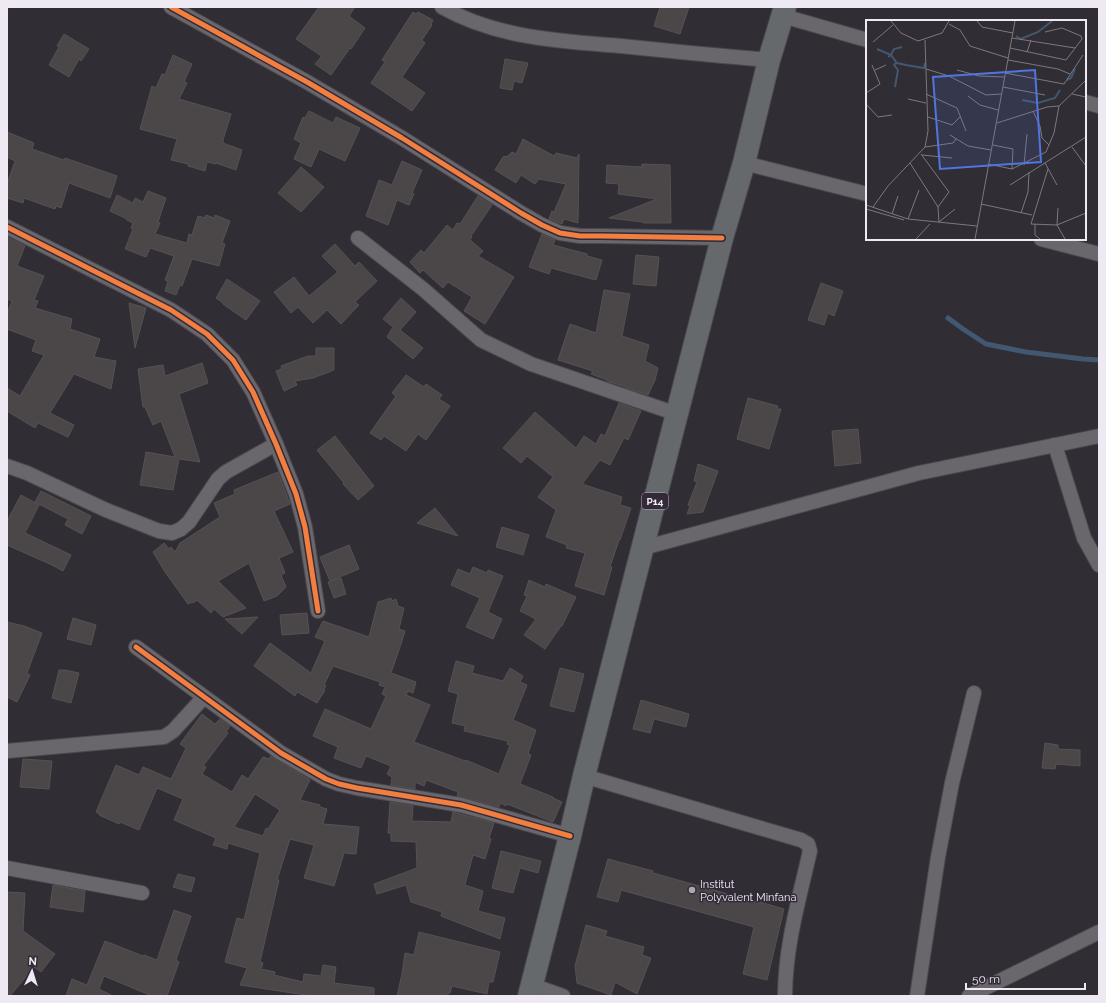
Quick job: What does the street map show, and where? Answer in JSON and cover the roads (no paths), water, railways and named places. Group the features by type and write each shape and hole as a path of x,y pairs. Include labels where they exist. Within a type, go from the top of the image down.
{"main road":[{"name":"P14","path":"530,991 722,238 744,162 769,60 784,11"}],"street":[{"path":"171,7 306,82 402,138 521,213 560,233 580,236 722,238"},
{"path":"442,7 450,12 498,31 574,42 769,60"},
{"path":"784,11 866,40"},
{"path":"1086,102 1099,106"},
{"path":"744,162 866,194"},
{"path":"7,227 170,310 207,334 233,360 253,392 296,494 305,527 318,611"},
{"path":"358,238 423,290 481,340 531,364 677,414"},
{"path":"1045,240 1099,254"},
{"path":"643,548 919,473 1099,436"},
{"path":"7,466 27,473 112,513 158,531 172,533 181,529 189,522 218,479 226,472 276,444"},
{"path":"1054,445 1084,538 1099,565"},
{"path":"136,647 281,753 326,779 357,788 461,804 570,836"},
{"path":"917,996 939,850 952,783 974,693"},
{"path":"7,751 164,737 174,731 204,697"},
{"path":"584,776 801,840 808,844 810,851 788,954 785,996"},
{"path":"7,868 142,893"},
{"path":"968,996 1099,932"},
{"path":"530,991 563,996"}],"waterway":[{"path":"948,318 986,344 1026,352 1099,360"}],"place":[{"name":"Institut Polyvalent Minfana","path":"692,890"}]}
